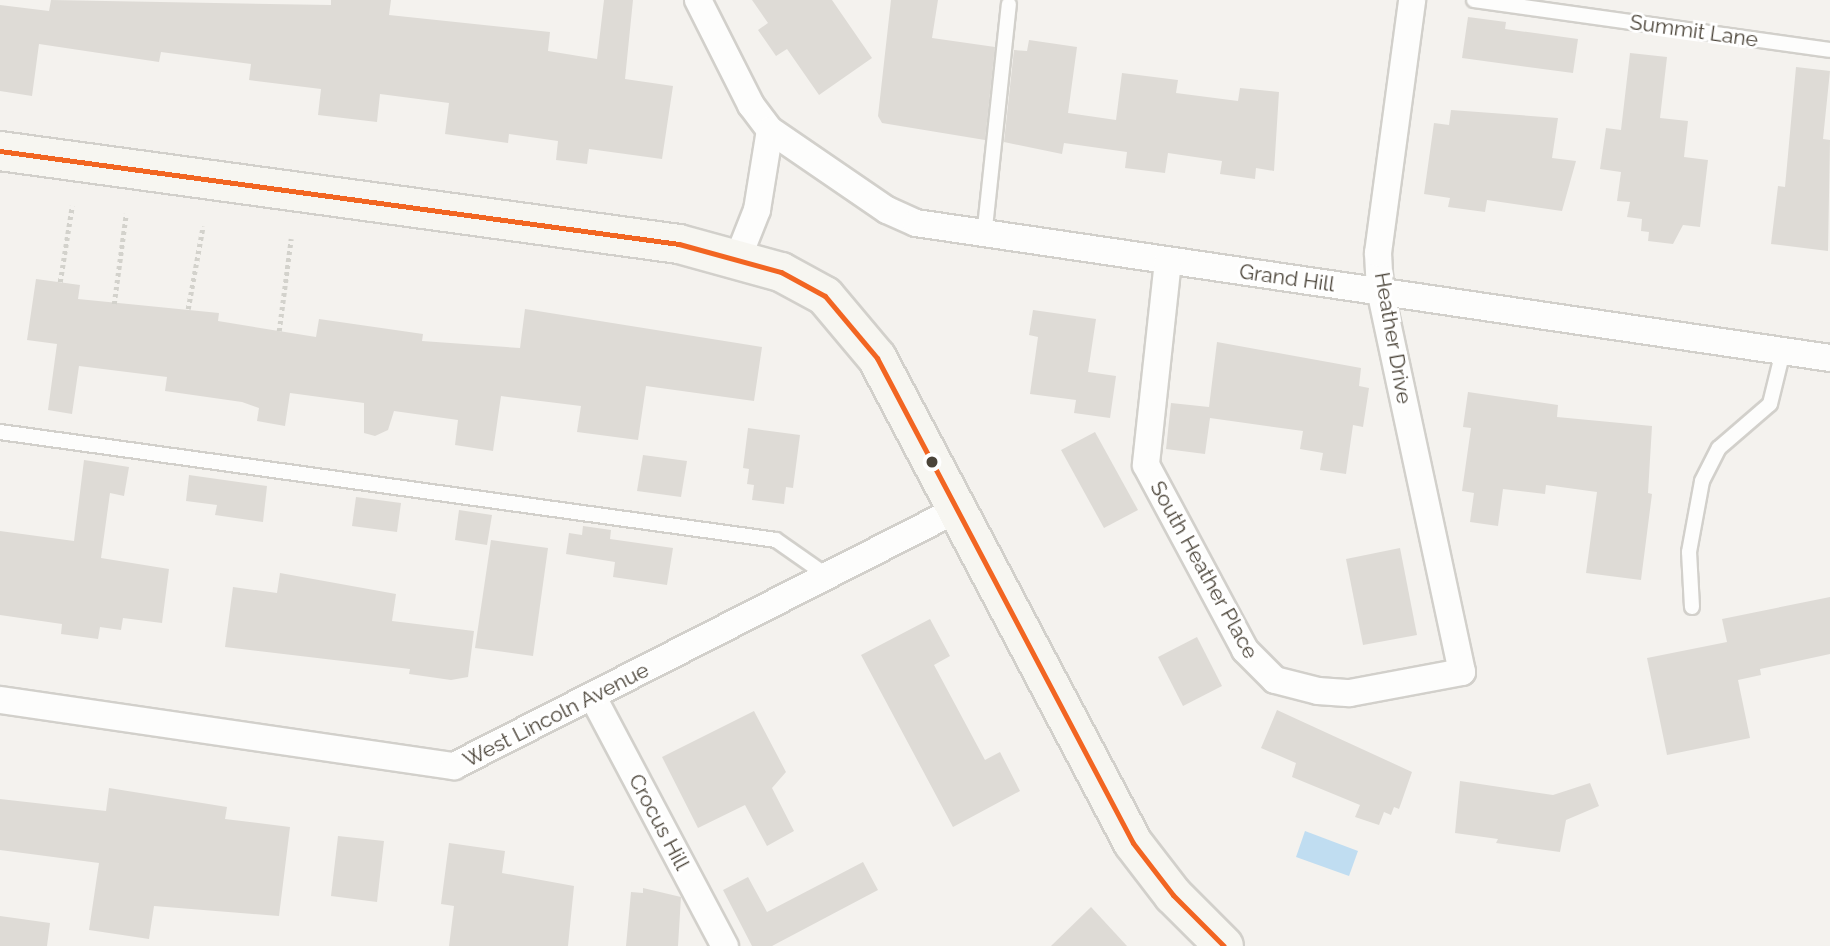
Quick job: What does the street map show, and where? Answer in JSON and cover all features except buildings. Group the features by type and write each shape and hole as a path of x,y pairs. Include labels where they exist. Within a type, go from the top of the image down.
{"main road":[{"path":"0,151 679,244 738,258 781,272 825,296 854,326 877,358 954,511 1133,843 1173,895 1224,946"}],"street":[{"name":"Grand Hill","path":"698,0 751,105 770,130 887,210 916,223 984,237 1380,291 1830,358"},
{"name":"Heather Drive","path":"1412,0 1378,253 1380,291 1462,672"},
{"path":"738,258 760,197 770,130"},
{"name":"South Heather Place","path":"1168,261 1146,465 1245,650 1275,680 1318,691 1350,693 1462,672"},
{"name":"West Lincoln Avenue","path":"0,700 454,766 594,699 826,575 954,511"},
{"name":"Crocus Hill","path":"594,699 724,946"}],"lane":[{"name":"Summit Lane","path":"1474,0 1830,50"},
{"path":"984,237 1009,4"},
{"path":"1692,607 1689,552 1702,481 1719,448 1770,404 1783,351"},
{"path":"0,432 776,540 826,575"}],"path":[{"path":"60,282 72,206"},
{"path":"114,304 126,214"},
{"path":"188,309 203,226"},
{"path":"279,331 291,239"}],"water":[{"path":"1305,831 1358,851 1349,876 1296,857"}],"transit line":[{"path":"0,151 679,244 781,272 825,296 877,358 1133,843 1173,895 1224,946"}]}
